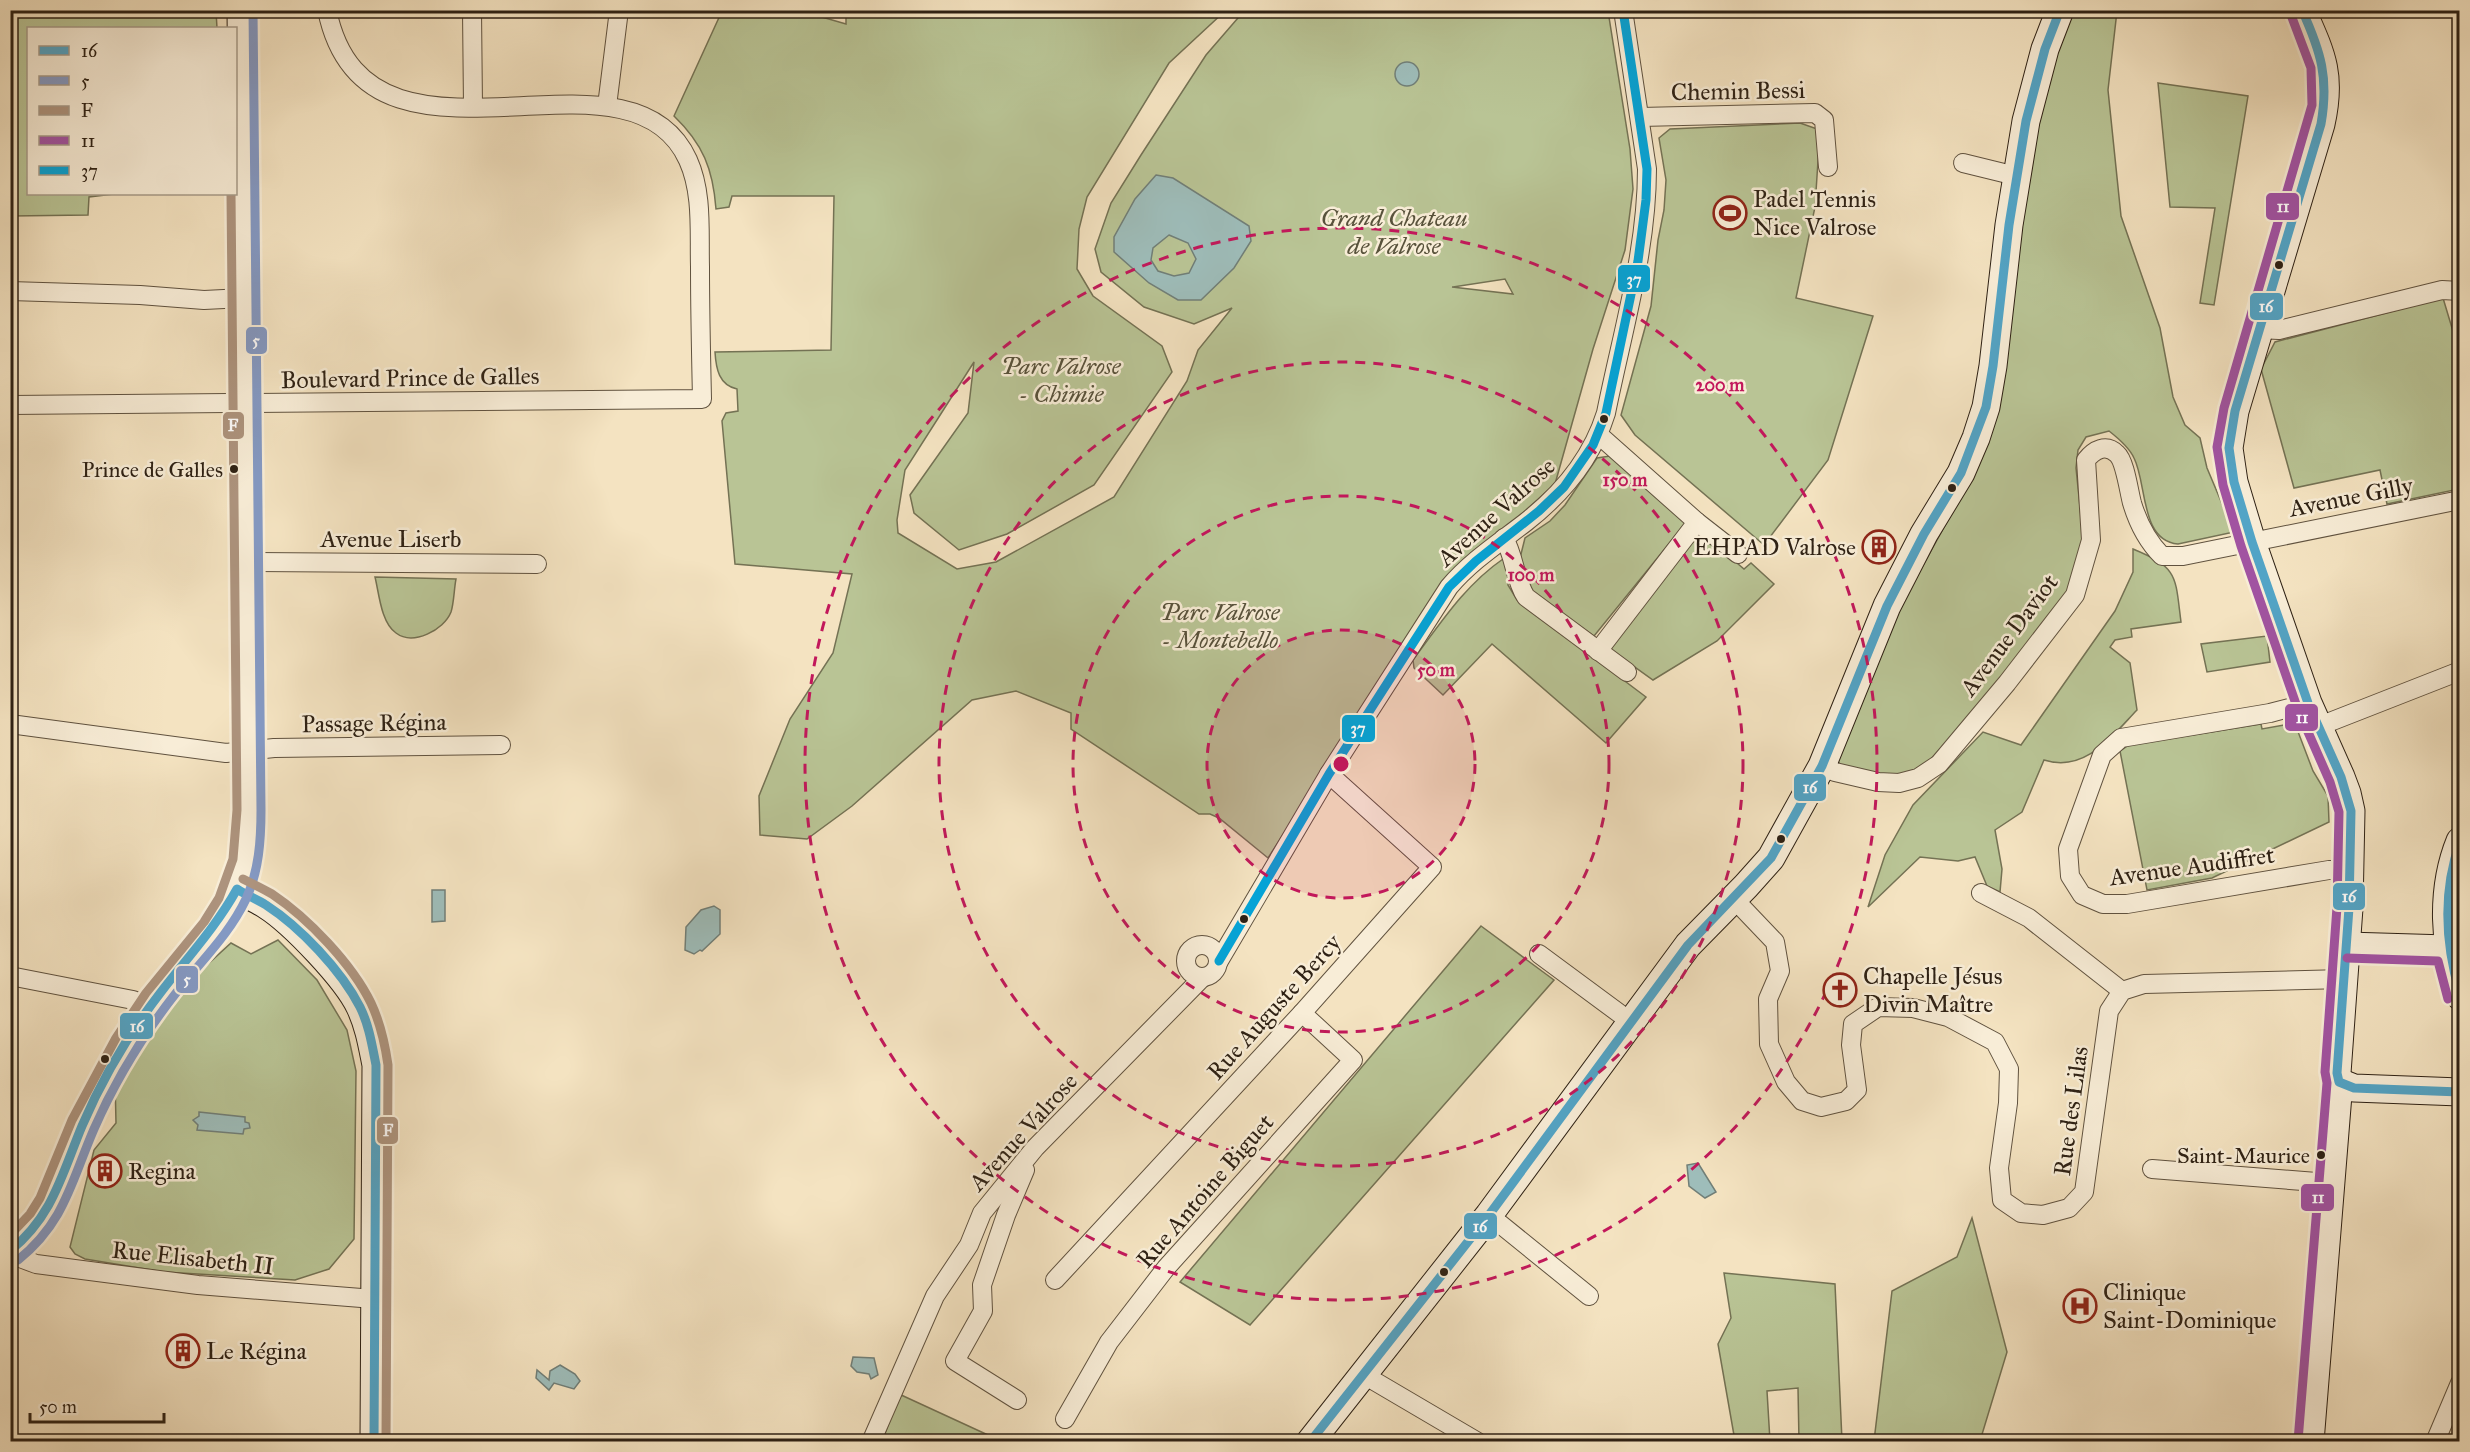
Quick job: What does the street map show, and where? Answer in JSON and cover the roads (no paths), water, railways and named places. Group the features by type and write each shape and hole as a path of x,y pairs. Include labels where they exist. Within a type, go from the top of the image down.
{"street":[{"path":"12,1249 46,1214 91,1107 150,1007 226,912 237,890 249,834 241,10"},
{"path":"327,10 333,34 342,53 354,69 375,86 397,99 435,107 607,106 619,10"},
{"path":"472,10 473,107"},
{"name":"Avenue Valrose","path":"871,1442 935,1296 969,1245 982,1214 1035,1148 1202,978 1212,975 1329,774 1449,587 1471,564 1556,496 1575,473 1599,435 1606,413 1639,258 1645,213 1647,169 1623,10"},
{"path":"1310,1442 1489,1215 1688,945 1771,858 1822,766 1887,606 1924,534 1961,473 1986,407 2016,176 2033,87 2060,10"},
{"path":"2302,10 2324,64 2326,100 2321,124 2235,411 2229,448 2234,482 2252,542 2313,715 2348,793 2351,812 2347,946 2337,1072 2339,1082 2329,1183 2310,1442"},
{"name":"Boulevard Prince de Galles","path":"10,405 702,399 698,198 691,168 682,149 660,125 629,110 607,106"},
{"name":"Chemin Bessi","path":"1640,117 1815,112 1824,120 1828,167"},
{"path":"1963,163 2016,176"},
{"path":"2259,330 2279,330 2442,290 2460,291"},
{"path":"10,291 140,295 204,300 244,298"},
{"path":"1599,435 1696,522 1738,554"},
{"name":"Avenue Daviot","path":"1822,766 1835,772 1878,782 1899,783 1918,778 1939,764 2007,683 2075,596 2091,540 2086,460 2091,453 2101,448 2110,449 2119,456 2133,506 2151,544 2162,556 2183,556 2252,542"},
{"name":"Avenue Gilly","path":"2252,542 2460,500"},
{"path":"1598,651 1696,522"},
{"path":"1504,538 1510,549 1517,583 1526,597 1627,672"},
{"name":"Avenue Liserb","path":"246,562 537,564"},
{"name":"Avenue Audiffret","path":"2350,870 2329,870 2127,904 2103,904 2082,895 2070,876 2068,849 2102,755 2121,738 2270,713 2313,715 2460,671"},
{"name":"Passage Régina","path":"10,723 226,753 274,748 501,745"},
{"name":"Rue Auguste Bercy","path":"1055,1280 1302,1013 1432,867 1329,774"},
{"path":"2460,841 2450,874 2453,918 2447,949 2460,996"},
{"path":"237,890 276,913 318,954 345,984 360,1006 369,1032 376,1065 374,1442"},
{"path":"1981,892 2029,918 2122,991 2144,984 2344,979"},
{"name":"Rue des Lilas","path":"1733,898 1775,942 1780,971 1768,999 1769,1044 1786,1082 1802,1101 1821,1107 1846,1101 1857,1090 1851,1045 1853,1024 1878,1007 1913,1008 1948,1017 1995,1042 2009,1069 2008,1103 1999,1168 2002,1200 2021,1212 2043,1215 2069,1208 2084,1192 2109,1011 2122,991"},
{"path":"1202,978 1188,970 1186,960 1190,951 1199,945 1210,947 1215,950 1219,961"},
{"path":"2347,946 2447,949"},
{"path":"1539,954 1631,1022"},
{"path":"10,976 133,1000 150,1007"},
{"name":"Rue Antoine Biguet","path":"1065,1419 1109,1342 1166,1268 1353,1060 1302,1013"},
{"path":"2339,1082 2354,1089 2460,1092"},
{"path":"1017,1400 955,1361 983,1311 982,1285 1006,1215 1035,1148"},
{"path":"2152,1169 2329,1183"},
{"path":"1489,1215 1589,1296"},
{"name":"Rue Elisabeth II","path":"12,1249 20,1258 36,1264 198,1285 374,1299"},
{"path":"1364,1375 1478,1442"},
{"path":"2435,1442 2460,1383"}],"water":[{"path":"1407,62 1412,63 1418,69 1418,79 1412,85 1407,86 1402,85 1396,79 1395,74 1396,69 1402,63"},
{"path":"1156,175 1173,178 1249,226 1251,241 1234,268 1201,300 1178,300 1149,283 1114,252 1114,237 1135,199","holes":["1169,235 1188,243 1196,259 1189,273 1174,276 1158,271 1151,260 1153,248"]},
{"path":"432,890 445,890 445,921 432,922"},
{"path":"714,906 720,910 720,934 702,951 694,954 685,950 686,927 701,910"},
{"path":"199,1112 245,1117 245,1122 249,1123 250,1128 244,1129 243,1134 197,1130 198,1125 193,1120 199,1116"},
{"path":"1698,1163 1716,1192 1705,1198 1689,1186 1687,1165"},
{"path":"853,1357 874,1358 878,1375 871,1379 869,1374 857,1372 851,1366"},
{"path":"560,1365 575,1374 580,1381 574,1389 554,1383 549,1390 536,1378 537,1370 549,1380 550,1371"}],"place":[{"name":"Padel Tennis Nice Valrose","path":"1730,213"},
{"name":"Prince de Galles","path":"234,469"},
{"name":"EHPAD Valrose","path":"1879,547"},
{"name":"Chapelle Jésus Divin Maître","path":"1840,990"},
{"name":"Saint-Maurice","path":"2321,1155"},
{"name":"Regina","path":"105,1171"},
{"name":"Clinique Saint-Dominique","path":"2080,1306"},
{"name":"Le Régina","path":"183,1351"}],"park label":[{"name":"Grand Chateau de Valrose","path":"1394,232"},
{"name":"Parc Valrose - Chimie","path":"1061,380"},
{"name":"Parc Valrose - Montebello","path":"1220,626"}]}
